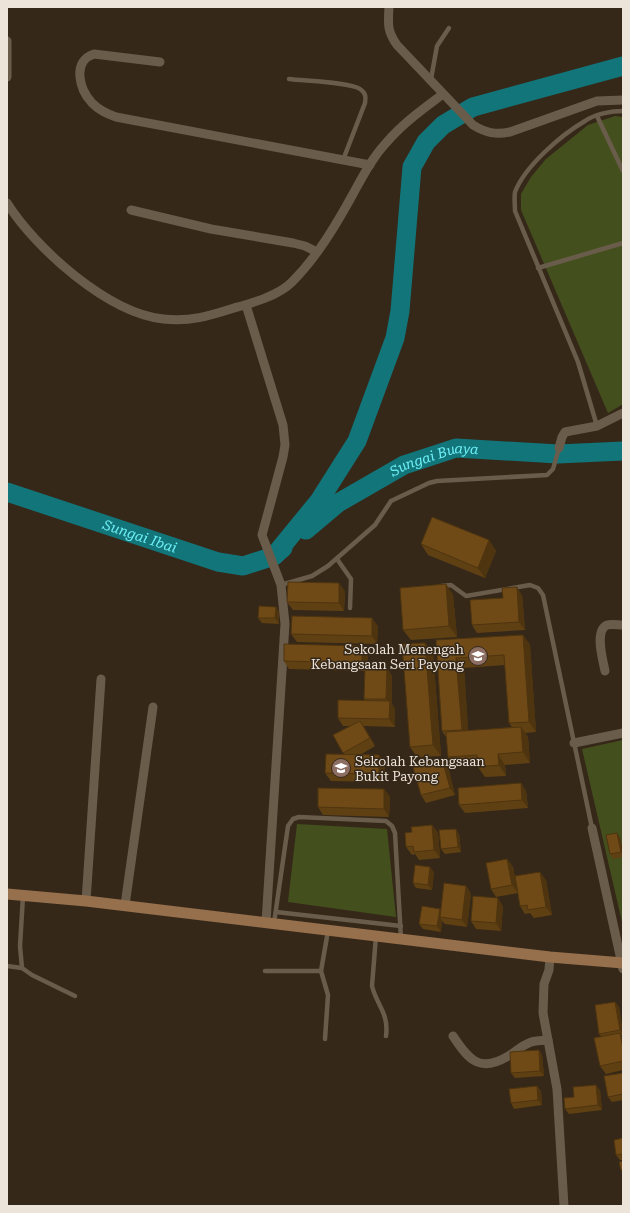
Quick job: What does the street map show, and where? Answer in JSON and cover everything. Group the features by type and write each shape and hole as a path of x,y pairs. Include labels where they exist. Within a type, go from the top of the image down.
{"main road":[{"path":"7,894 272,919 328,930 550,957 623,964"}],"street":[{"path":"389,7 388,22 390,35 397,45 473,125 482,131 497,134 510,132 597,101 623,100"},
{"path":"7,41 7,77"},
{"path":"160,62 94,54 87,56 82,60 80,82 84,93 92,103 102,112 116,117 370,165"},
{"path":"7,203 16,218 47,252 90,286 132,312 163,319 199,319 246,305 272,294 290,284 312,261 385,143 411,117 446,97"},
{"path":"131,210 211,229 293,243 305,246 317,252"},
{"path":"246,305 283,425 285,445 284,457 263,528 263,541 281,585 285,624 272,919"},
{"path":"559,448 565,432 597,426 623,413"},
{"path":"605,671 599,637 602,630 607,625 623,625"},
{"path":"86,901 101,679"},
{"path":"125,905 153,707"},
{"path":"574,743 623,733"},
{"path":"592,828 623,964"},
{"path":"550,957 549,970 544,984 543,1013 557,1089 564,1206"},
{"path":"453,1036 464,1054 477,1063 491,1064 504,1059 529,1042 548,1040"}],"lane":[{"path":"431,81 437,46 442,35 449,28"},
{"path":"289,79 354,86 364,93 366,97 365,103 343,160"},
{"path":"597,426 578,362 515,211 515,194 525,172 542,154 586,120 612,111 623,111"},
{"path":"597,116 623,171"},
{"path":"538,268 623,243"},
{"path":"281,585 312,576 337,559 375,525 391,501 429,483 544,475 553,468 559,448"},
{"path":"337,559 351,579 350,608"},
{"path":"436,587 451,585 466,596 530,585 538,588 543,595 592,828"},
{"path":"401,926 272,919 288,826 293,819 299,817 386,821 392,826 396,833 402,939"},
{"path":"22,968 20,946 24,896"},
{"path":"325,1039 328,995 321,971 328,930"},
{"path":"376,936 372,986 374,994 386,1018 386,1036"},
{"path":"7,966 22,968 32,975 75,996"},
{"path":"264,971 321,971"}],"green space":[{"path":"615,116 623,117 623,404 608,413 521,210 521,194 531,177 546,159 588,125"},
{"path":"623,740 623,926 582,749"},
{"path":"297,824 387,829 396,917 288,902"}],"building":[{"path":"432,517 489,540 478,568 421,544"},
{"path":"288,582 339,583 339,603 287,602"},
{"path":"446,584 449,626 403,630 400,588"},
{"path":"517,587 519,622 472,625 470,600 503,598 502,588"},
{"path":"259,606 276,607 275,618 258,618"},
{"path":"292,616 372,618 372,636 291,634"},
{"path":"523,635 529,722 509,723 504,655 456,658 462,730 442,731 436,640"},
{"path":"425,643 433,745 410,747 402,644"},
{"path":"284,644 362,646 362,663 284,661"},
{"path":"365,668 387,668 386,699 364,699"},
{"path":"338,700 390,701 389,719 338,718"},
{"path":"360,721 370,738 343,753 333,735"},
{"path":"521,727 523,752 498,754 499,765 478,767 477,755 448,757 446,732"},
{"path":"326,754 379,755 379,774 325,773"},
{"path":"442,759 450,788 421,795 413,767"},
{"path":"521,783 522,800 459,805 458,788"},
{"path":"318,788 384,789 384,809 318,807"},
{"path":"432,825 434,850 414,852 413,846 406,847 405,833 412,832 411,827"},
{"path":"456,829 458,847 441,849 439,830"},
{"path":"617,833 621,852 610,854 606,835"},
{"path":"507,859 512,885 491,889 486,863"},
{"path":"415,865 430,867 428,885 413,883"},
{"path":"540,872 546,907 528,910 527,905 520,906 515,876"},
{"path":"444,883 466,886 462,920 440,917"},
{"path":"473,896 498,898 496,923 471,921"},
{"path":"422,906 440,909 437,926 419,924"},
{"path":"615,1002 620,1030 599,1034 595,1005"},
{"path":"620,1033 623,1048 623,1061 600,1066 594,1038"},
{"path":"539,1050 540,1071 511,1073 510,1052"},
{"path":"623,1073 623,1094 608,1097 604,1076"},
{"path":"596,1085 598,1105 565,1109 564,1098 574,1097 573,1087"},
{"path":"537,1086 538,1100 511,1103 509,1089"},
{"path":"623,1138 623,1154 616,1155 614,1140"},
{"path":"623,1161 623,1170 621,1170 619,1162"}],"waterway":[{"path":"274,556 319,501 357,441 395,338 400,311 412,167 426,142 443,125 473,107 623,66"},
{"name":"Sungai Buaya","path":"306,530 338,503 404,465 456,448 558,454 623,451"},
{"name":"Sungai Ibai","path":"7,492 218,562 243,566 274,556 283,548"}],"place":[{"name":"Sekolah Menengah Kebangsaan Seri Payong","path":"478,656"},
{"name":"Sekolah Kebangsaan Bukit Payong","path":"341,768"}]}
